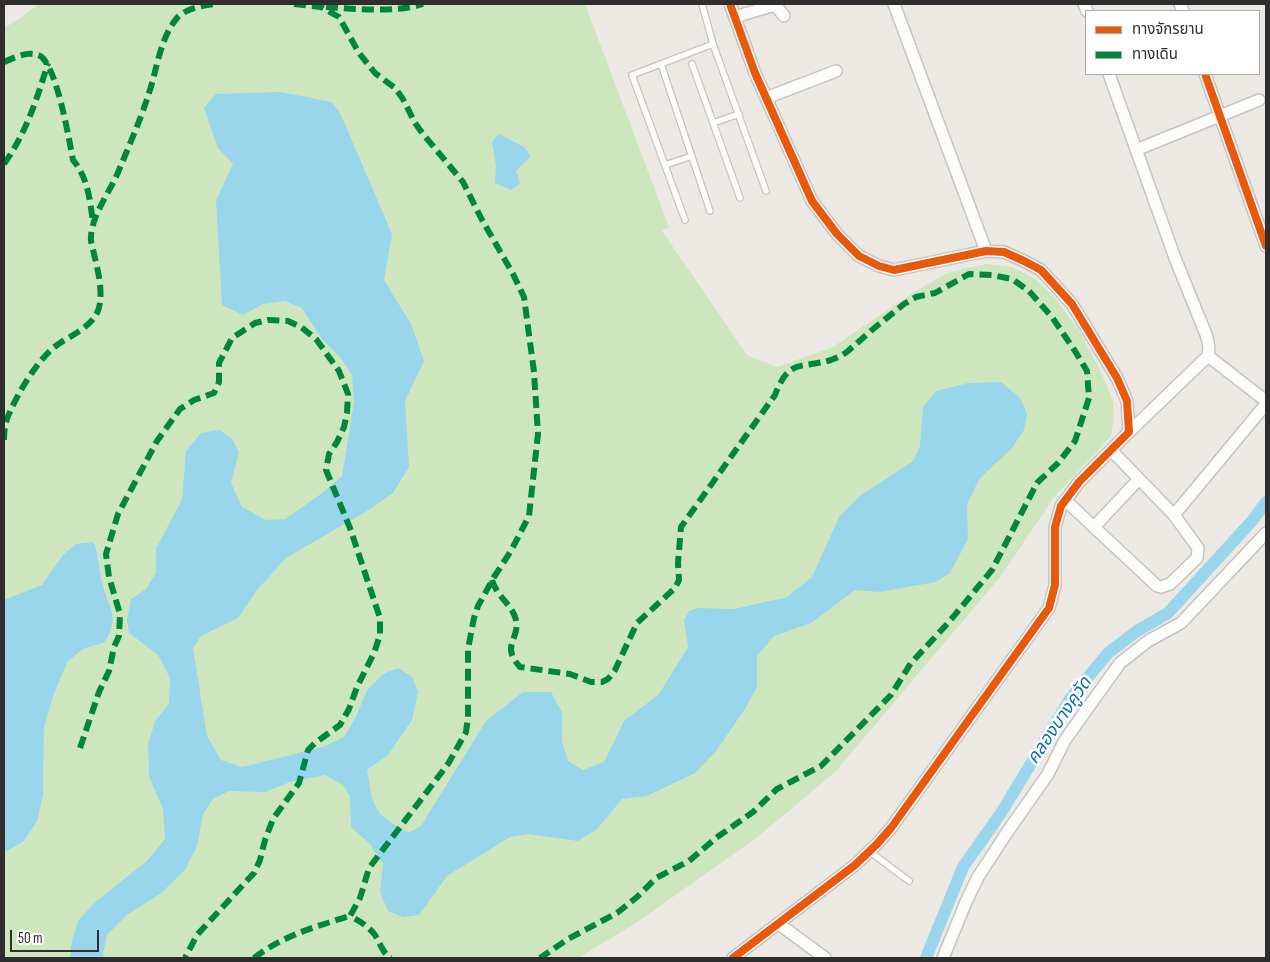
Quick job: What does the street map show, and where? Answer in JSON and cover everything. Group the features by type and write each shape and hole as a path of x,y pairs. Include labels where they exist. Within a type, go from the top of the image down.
{"street":[{"path":"730,4 755,73 812,200 837,234 859,256 879,266 894,270 986,251 1004,252 1041,270 1072,304 1118,378 1127,401 1129,432"},
{"path":"894,4 986,251"},
{"path":"735,17 771,6 777,7 784,16"},
{"path":"766,98 836,71"},
{"path":"1109,75 1175,258 1207,337 1208,356 1266,402 1174,515"},
{"path":"1205,75 1266,246"},
{"path":"1136,150 1259,100"},
{"path":"733,958 855,865 896,820 1049,608 1055,585 1055,527 1061,506 1065,500 1079,482 1208,356"},
{"path":"1065,500 1157,586 1166,587 1197,558 1198,548 1174,515 1111,450"},
{"path":"1094,527 1139,479"},
{"path":"943,958 978,876 1048,774 1065,740 1120,664 1148,641 1181,623 1266,533"},
{"path":"779,924 825,958"}],"lane":[{"path":"702,4 713,44 766,191"},
{"path":"685,220 632,75 713,44"},
{"path":"661,64 710,211"},
{"path":"692,64 740,198"},
{"path":"713,124 739,114"},
{"path":"664,165 692,156"},
{"path":"869,851 909,881"}],"green space":[{"path":"39,4 585,4 669,227 662,231 747,355 777,367 833,347 911,294 947,273 986,264 1012,267 1034,278 1055,298 1080,332 1101,372 1113,401 1114,418 1111,436 1055,496 1000,577 836,771 759,836 636,923 578,958 4,958 4,28"}],"water":[{"path":"280,92 332,102 341,115 392,234 384,280 411,324 424,361 405,401 409,467 393,493 367,511 286,558 257,590 238,618 201,636 193,648 207,736 221,760 242,767 326,746 344,737 356,717 367,690 383,674 398,668 412,677 418,692 412,720 388,755 367,770 371,794 377,808 387,819 408,833 421,826 486,721 523,692 551,692 562,712 562,741 568,761 583,770 604,762 624,721 659,694 688,647 684,620 689,611 698,608 735,609 787,597 812,577 839,517 860,496 913,461 920,446 923,407 936,391 968,383 1001,382 1020,398 1027,414 1024,430 1012,448 979,479 967,505 968,539 950,573 936,582 879,592 855,590 811,623 774,636 757,656 757,687 745,709 716,751 695,773 647,796 622,799 597,829 578,841 528,834 510,837 447,876 419,915 403,917 388,911 380,892 383,864 370,844 351,827 350,796 343,785 325,775 290,782 265,792 229,791 213,799 203,814 197,846 185,870 161,893 127,915 107,935 103,954 104,958 70,958 72,940 79,920 94,903 148,860 165,839 163,809 149,777 148,745 155,721 169,704 170,678 158,655 129,633 127,620 131,599 146,589 156,573 156,548 182,500 186,451 201,433 220,430 232,439 239,452 231,483 242,507 266,520 285,519 321,494 342,476 354,402 352,375 340,357 321,338 302,308 285,301 263,304 243,315 222,305 216,201 233,164 218,148 204,108 216,94"},
{"path":"499,134 524,147 531,156 516,171 520,183 511,190 495,183 496,165 492,142"},
{"path":"94,542 102,582 112,612 113,618 110,633 105,642 83,649 68,661 54,693 44,727 43,795 37,821 24,841 7,851 4,850 4,600 42,585 63,555 76,544"}],"waterway":[{"name":"คลองบางคูวัด","path":"926,958 963,867 1001,813 1070,699 1108,653 1137,631 1168,613 1252,521 1266,502"}],"marked path":[{"path":"4,440 8,417 17,397 34,370 53,348 81,330 94,318 98,311 100,291 91,240 92,228 98,211 116,178 138,124 166,36 177,18 185,12 194,8 215,4"},
{"path":"294,4 321,7 339,17 359,53 375,73 395,88 415,123 463,182 524,297 534,372 538,434 529,516 511,551 478,606 474,618 468,649 468,717 466,732 448,764 369,868 360,898 350,916 370,929 384,951 391,958"},
{"path":"326,7 400,9 423,4"},
{"path":"4,62 29,54 38,55 45,60 61,102 73,160 82,174 88,190 93,223"},
{"path":"4,164 25,128 48,63"},
{"path":"492,580 516,620 516,633 511,648 514,659 520,667 570,674 591,682 602,682 608,679 615,670 637,623 675,588 679,580 678,563 681,527 775,395 785,375 791,370 803,365 820,363 840,356 904,304 916,297 935,293 969,274 992,275 1012,279 1029,291 1052,317 1087,371 1089,398 1075,441 1058,463 1037,483 992,570 949,622 911,663 891,695 821,766 777,789 753,812 716,838 689,861 656,878 617,913 568,939 540,958"},
{"path":"80,748 99,692 109,671 114,647 119,636 120,614 109,577 106,554 118,514 157,441 180,409 194,400 214,393 219,382 219,363 232,338 255,323 268,320 288,321 301,327 316,339 339,371 348,394 344,427 329,454 326,470 350,528 380,618 380,635 374,653 340,725 308,750 299,783 273,819 254,873 197,935 185,958"},
{"path":"254,958 288,938 350,916"}],"cycle path":[{"path":"730,4 755,73 812,201 837,234 859,256 879,266 894,270 986,251 1004,252 1041,270 1072,304 1117,378 1127,401 1129,432 1079,482 1061,506 1055,527 1055,585 1049,608 891,828 855,865 733,958"},
{"path":"1205,75 1266,246"}]}
